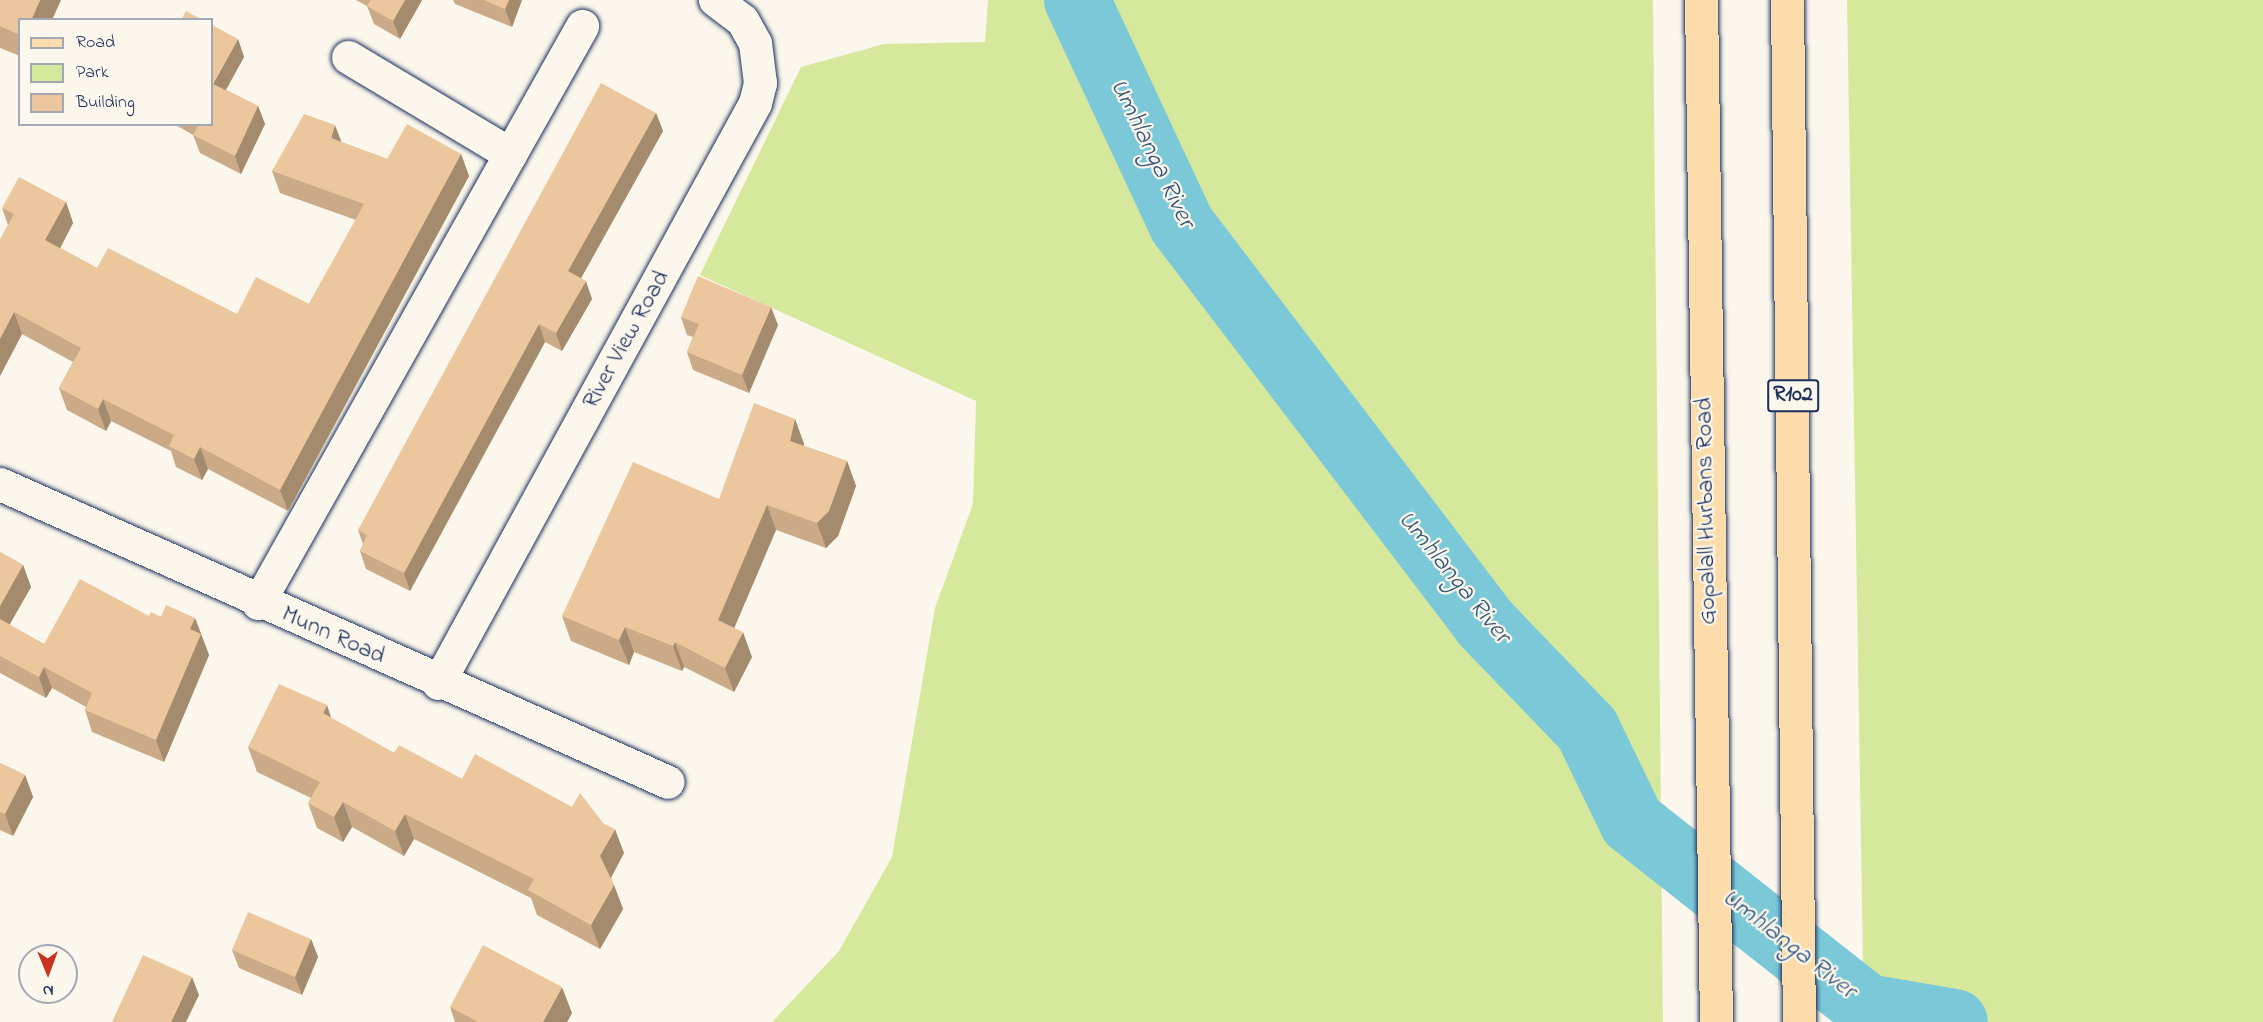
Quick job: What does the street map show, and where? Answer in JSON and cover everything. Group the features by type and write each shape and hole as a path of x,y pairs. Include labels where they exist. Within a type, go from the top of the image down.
{"main road":[{"name":"Gopalall Hurbans Road","path":"1701,0 1716,1022"},
{"name":"R102","path":"1787,0 1799,1022"}],"street":[{"name":"River View Road","path":"438,683 755,103 760,83 756,43 742,20 715,0"},
{"path":"258,603 582,26"},
{"path":"348,57 510,154"},
{"name":"Munn Road","path":"0,484 258,603 668,782"}],"green space":[{"path":"988,0 1653,0 1663,1022 772,1022 839,951 892,857 935,608 973,504 976,401 700,275 801,67 884,44 985,42"},
{"path":"1847,0 2263,0 2263,1022 1864,1022"}],"building":[{"path":"0,0 40,0 32,18 18,18 18,34 0,26"},
{"path":"371,0 405,0 393,21 367,6"},
{"path":"484,0 509,0 505,9"},
{"path":"186,11 198,18 182,18"},
{"path":"213,26 238,39 213,84"},
{"path":"601,83 656,113 568,271 586,281 556,333 539,324 404,573 360,551 367,535 358,530"},
{"path":"213,84 258,106 235,156 193,135 198,126 213,126"},
{"path":"304,114 335,125 331,138 387,159 407,124 461,154 280,490 200,447 194,459 169,446 174,435 103,399 98,409 59,388 81,348 14,312 0,339 0,240 14,214 2,208 19,177 66,202 45,240 97,268 108,248 237,314 256,277 309,304 364,204 272,171"},
{"path":"698,276 771,307 742,375 687,352 699,324 681,317"},
{"path":"754,403 795,419 790,441 847,461 829,511 817,523 767,505 718,620 743,632 725,668 675,642 673,646 625,627 619,640 562,616 633,462 719,499"},
{"path":"0,552 23,565 0,606"},
{"path":"80,579 149,616 151,612 161,617 166,605 195,618 190,629 201,634 156,740 85,710 92,693 44,667 39,677 0,656 0,619 44,644"},
{"path":"279,684 327,705 323,713 394,753 399,745 462,779 475,754 572,807 580,793 604,824 615,829 600,856 614,885 591,925 528,890 534,879 405,814 395,831 343,802 334,817 308,803 320,782 248,747"},
{"path":"0,763 25,775 5,814 0,812"},
{"path":"248,912 311,939 295,977 232,950"},
{"path":"483,945 562,987 543,1022 478,1022 450,1007"},
{"path":"143,955 192,977 171,1022 112,1022"}],"waterway":[{"name":"Umhlanga River","path":"1077,0 1182,225 1484,622 1587,729 1632,822 1867,1007 1955,1022"}]}
